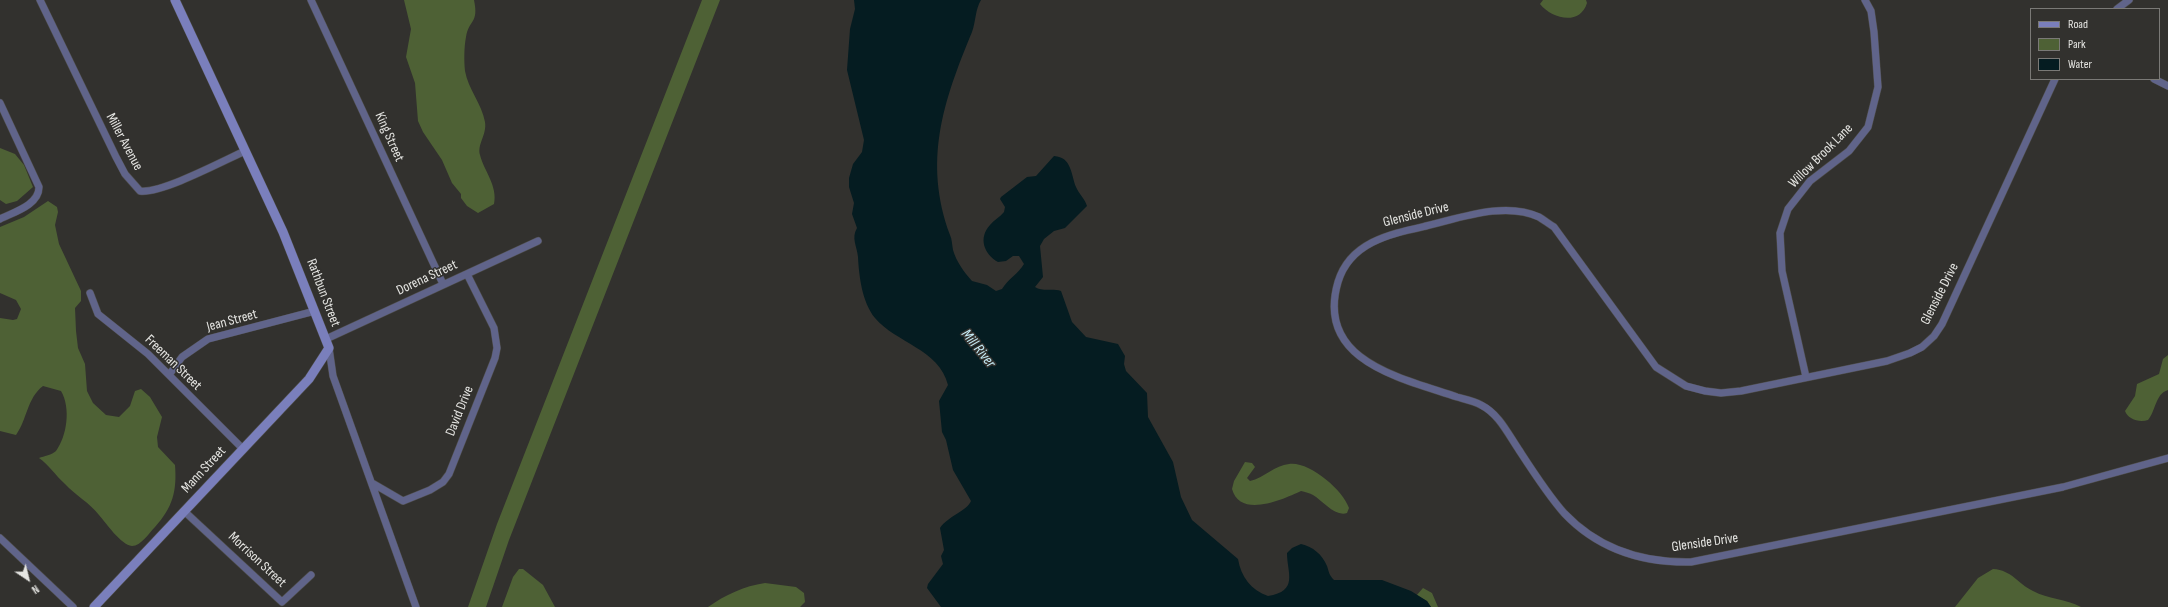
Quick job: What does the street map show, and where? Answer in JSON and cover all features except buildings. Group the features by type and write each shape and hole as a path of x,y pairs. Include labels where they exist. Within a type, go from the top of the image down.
{"street":[{"name":"Miller Avenue","path":"40,0 116,157 125,174 140,191 152,190 189,177 245,151"},
{"name":"Rathbun Street","path":"175,0 283,232 328,344 333,376 416,607"},
{"name":"King Street","path":"311,0 443,284"},
{"name":"Willow Brook Lane","path":"1806,377 1782,270 1780,233 1788,209 1810,181 1849,151 1868,127 1878,87 1874,32 1870,11 1865,0"},
{"path":"2118,8 2129,0"},
{"name":"Glenside Drive","path":"2055,80 1957,294 1934,336 1922,347 1904,355 1850,370 1721,393 1686,386 1656,367 1554,227 1538,217 1520,212 1482,213 1390,234 1362,247 1345,268 1338,281 1333,306 1337,327 1345,343 1359,358 1384,372 1482,405 1502,423 1564,513 1604,544 1628,554 1664,562 1691,562 2064,487 2168,458"},
{"path":"2156,80 2168,86"},
{"path":"0,103 38,183 39,190 37,197 28,205 0,219"},
{"name":"Dorena Street","path":"328,344 443,284 538,241"},
{"name":"David Drive","path":"372,483 403,501 436,487 443,482 454,464 491,370 497,348 494,328 468,274"},
{"name":"Freeman Street","path":"90,293 98,314 148,354 242,449"},
{"name":"Jean Street","path":"169,375 182,357 208,340 314,311"},
{"name":"Mann Street","path":"94,607 309,379 328,344"},
{"name":"Morrison Street","path":"184,511 282,602 311,575"},
{"path":"0,538 73,607"}],"green space":[{"path":"404,0 474,0 474,18 467,31 465,41 465,71 485,122 485,131 479,151 495,197 494,204 478,213 467,206 461,198 461,194 452,183 442,160 423,132 418,121 415,83 406,57 411,29"},
{"path":"702,0 720,0 509,540 486,607 468,607 497,524"},
{"path":"1543,0 1586,0 1587,3 1578,15 1565,18 1545,9 1540,4"},
{"path":"0,148 15,154 24,165 33,187 17,201 6,204 0,200"},
{"path":"48,201 57,207 58,212 55,225 59,244 81,291 81,301 75,308 76,331 78,348 85,364 87,391 93,403 106,415 119,417 130,406 135,391 141,389 150,397 162,417 157,437 158,447 175,465 174,491 166,513 142,542 132,546 123,542 87,503 69,488 46,463 39,458 56,451 63,438 67,414 66,405 61,391 43,386 30,403 23,423 16,435 0,431 0,318 13,320 17,319 21,309 16,300 0,293 0,227 24,217"},
{"path":"2168,355 2168,390 2158,399 2148,420 2138,421 2131,418 2125,411 2135,396 2137,384 2159,374 2163,359"},
{"path":"1245,462 1252,463 1255,467 1247,478 1250,481 1284,465 1297,464 1306,467 1333,485 1346,501 1349,508 1347,513 1338,513 1329,508 1313,495 1301,491 1274,502 1253,505 1244,503 1237,498 1232,489 1234,481"},
{"path":"519,569 523,569 543,585 555,607 502,607 513,577"},
{"path":"1993,569 2005,572 2039,594 2069,602 2081,607 1955,607 1978,578"},
{"path":"765,583 796,587 804,593 805,602 800,607 708,607 735,592 750,586"},
{"path":"1423,588 1432,593 1438,607 1431,607 1427,601 1416,596"}],"water":[{"name":"Mill River","path":"854,0 981,0 972,32 945,107 937,157 938,182 942,208 956,258 972,281 987,285 996,291 1002,289 1024,264 1019,256 1013,256 1006,261 998,262 989,255 984,245 984,235 986,230 1004,212 1005,207 1000,199 1001,197 1027,177 1036,176 1054,156 1060,157 1068,163 1076,187 1087,206 1065,228 1054,231 1044,239 1040,246 1043,277 1035,287 1061,291 1072,322 1086,337 1118,344 1125,356 1124,364 1126,371 1147,393 1148,417 1173,462 1181,497 1192,520 1238,559 1239,566 1248,582 1257,590 1268,596 1278,594 1284,590 1288,585 1289,580 1287,553 1292,548 1301,544 1313,549 1320,555 1334,580 1382,580 1411,591 1427,601 1431,607 941,607 927,588 928,584 943,564 941,556 944,550 940,528 948,520 966,508 971,501 953,470 946,440 942,432 939,401 948,385 943,373 936,363 916,347 884,327 875,318 867,304 862,289 854,239 857,228 852,214 854,203 849,187 849,178 853,164 862,152 864,140 847,70 850,29 855,9"}]}
